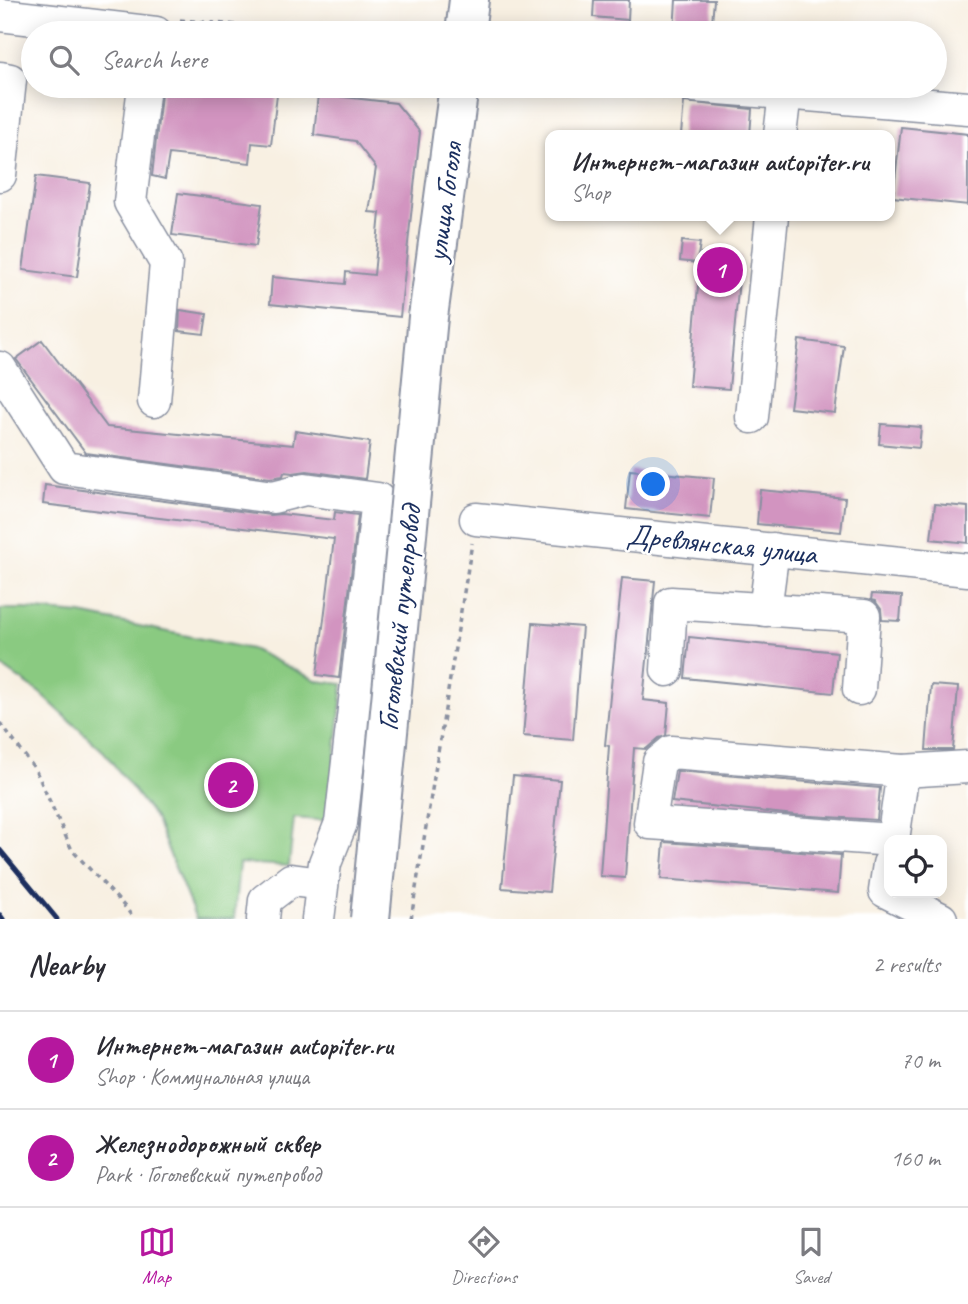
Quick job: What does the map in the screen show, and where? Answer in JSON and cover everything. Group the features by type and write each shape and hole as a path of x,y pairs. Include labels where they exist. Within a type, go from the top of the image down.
{"main road":[{"path":"466,21 469,0"},
{"name":"улица Гоголя","path":"428,317 457,98"},
{"name":"Гоголевский путепровод","path":"370,919 428,317"}],"street":[{"path":"0,15 34,9 92,21"},
{"path":"0,78 10,80 0,174"},
{"path":"143,98 130,202 166,263 154,401"},
{"path":"781,130 784,98"},
{"path":"846,98 968,108"},
{"path":"752,418 772,221"},
{"path":"0,368 64,468 273,497 306,489 378,499 341,822 325,863 318,919"},
{"name":"Древлянская улица","path":"476,519 968,570"},
{"path":"765,610 773,549"},
{"path":"667,670 671,603 864,616 859,689"},
{"path":"884,839 650,823 659,762 671,752 902,771 968,766"},
{"path":"894,835 902,771"},
{"path":"263,919 265,900 290,880 322,884"},
{"path":"899,898 941,919"}],"path":[{"path":"411,919 476,519"},
{"path":"0,723 35,769 72,850 127,908 134,919"}],"green space":[{"path":"0,609 81,614 251,649 318,681 343,684 328,821 294,818 289,866 239,863 234,919 196,919 155,818 104,752 40,693 0,665"}],"building":[{"path":"594,0 629,0 628,20 593,17"},
{"path":"676,0 714,0 712,21 675,21"},
{"path":"161,98 277,98 271,145 252,143 250,163 169,154 165,179 152,176"},
{"path":"318,98 353,98 396,103 420,132 400,317 270,304 272,277 345,284 346,272 374,275 380,213 369,212 376,168 355,141 314,135"},
{"path":"684,102 752,109 750,130 681,130"},
{"path":"901,127 968,134 968,205 895,197"},
{"path":"36,176 90,183 77,277 23,270"},
{"path":"178,193 262,204 256,246 172,235"},
{"path":"682,241 700,243 697,263 680,261"},
{"path":"701,253 741,257 729,389 689,386"},
{"path":"180,310 207,314 204,334 179,331"},
{"path":"42,340 107,427 293,445 295,431 370,442 365,479 307,471 284,472 283,476 270,478 86,453 16,359"},
{"path":"799,340 844,346 835,413 790,408"},
{"path":"881,424 921,427 919,448 879,444"},
{"path":"630,470 714,478 710,518 626,509"},
{"path":"45,485 270,515 334,520 335,512 358,515 339,678 317,675 334,539 43,504"},
{"path":"760,490 845,498 841,532 757,524"},
{"path":"935,504 968,507 968,543 931,539"},
{"path":"622,578 655,581 643,700 669,703 666,736 659,738 646,749 634,748 625,878 600,876 609,746 605,745"},
{"path":"872,594 902,596 900,621 882,620 881,609 871,600"},
{"path":"533,623 582,627 573,740 523,736"},
{"path":"689,637 837,652 833,693 685,678"},
{"path":"931,685 958,687 953,750 926,750"},
{"path":"677,771 880,788 877,820 795,815 672,802"},
{"path":"513,776 560,780 549,892 502,888"},
{"path":"664,842 841,855 838,893 661,879"}],"railway":[{"path":"0,850 57,919"},
{"path":"0,915 3,919"}],"place":[{"name":"Интернет-магазин autopiter.ru","path":"720,270"},
{"name":"Железнодорожный сквер","path":"231,785"}]}
